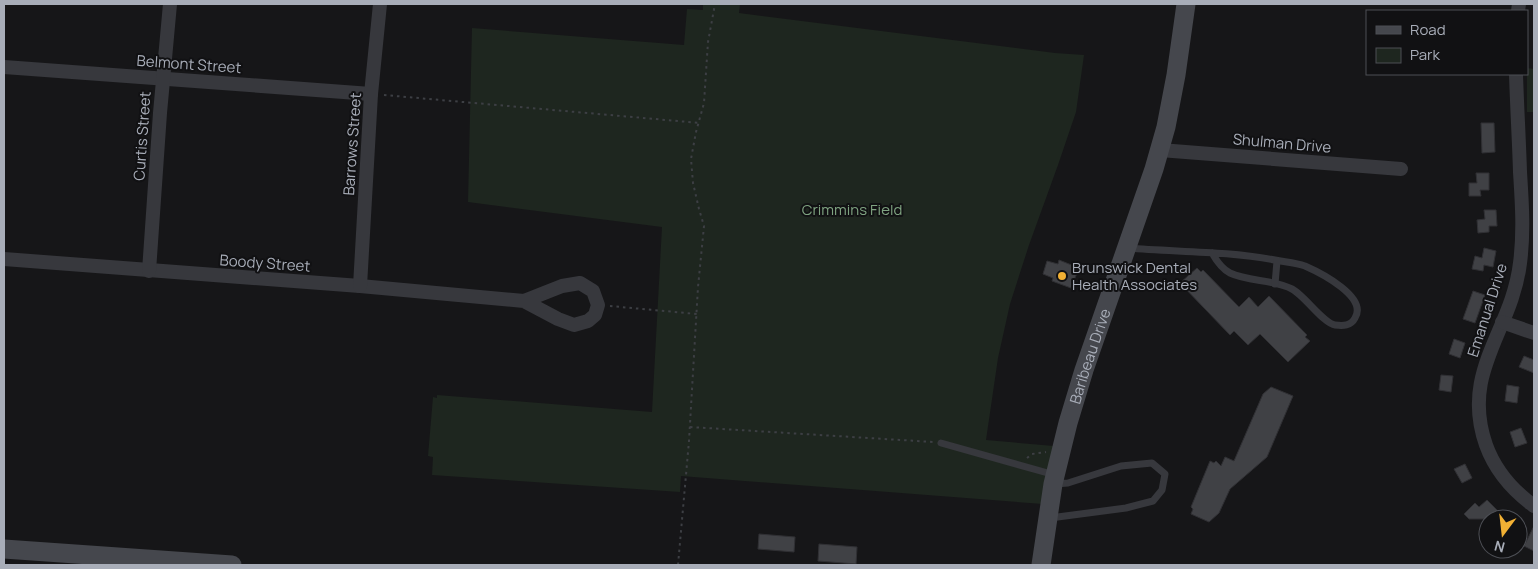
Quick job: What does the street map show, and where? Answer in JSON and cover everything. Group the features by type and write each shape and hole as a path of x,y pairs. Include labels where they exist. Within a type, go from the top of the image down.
{"street":[{"name":"Curtis Street","path":"149,271 170,4"},
{"name":"Barrows Street","path":"360,286 371,94 380,4"},
{"name":"Baribeau Drive","path":"1040,565 1054,480 1068,422 1160,150 1176,75 1186,4"},
{"path":"1514,4 1520,4"},
{"name":"Belmont Street","path":"4,67 371,94"},
{"name":"Emanual Drive","path":"1516,75 1522,238 1520,265 1481,379 1479,419 1489,454 1501,474 1522,497 1534,506"},
{"name":"Shulman Drive","path":"1160,150 1401,169"},
{"name":"Boody Street","path":"4,260 360,286 524,301 558,319 574,325 588,321 595,315 598,304 593,291 580,283 562,286 524,301"},
{"path":"1502,322 1534,333"},
{"path":"4,549 232,565"}],"lane":[{"path":"1127,248 1212,253 1244,255 1303,266 1330,278 1352,297 1358,306 1358,312 1351,323 1345,326 1332,325 1295,290 1229,272 1218,263 1212,253"},
{"path":"1275,284 1277,261"},
{"path":"941,443 1016,464 1054,480 1068,483 1121,466 1152,463 1165,474 1162,490 1153,502 1126,508 1047,518"}],"path":[{"path":"678,565 704,226 699,209 691,159 704,104 708,42 715,4"},
{"path":"371,94 700,122"},
{"path":"598,304 697,314"},
{"path":"690,427 941,443"},
{"path":"1016,464 1032,454 1051,452"}],"green space":[{"name":"Crimmins Field","path":"703,4 740,4 739,13 1055,53 1084,55 1076,112 1010,304 998,358 986,440 1054,446 1043,504 681,476 680,492 432,475 433,457 428,456 433,397 437,398 437,395 652,412 662,227 468,202 472,28 684,45 687,9 703,10"},
{"path":"1528,68 1534,69 1534,112 1527,112"}],"building":[{"path":"1481,123 1494,123 1495,152 1482,153"},
{"path":"1476,173 1489,173 1489,190 1480,190 1481,196 1469,196 1469,183 1477,183"},
{"path":"1484,210 1496,210 1497,226 1489,226 1489,232 1478,233 1477,220 1485,219"},
{"path":"1484,248 1496,251 1493,267 1484,265 1483,271 1472,269 1475,256 1482,258"},
{"name":"Brunswick Dental Health Associates","path":"1059,260 1079,268 1071,288 1052,281 1053,278 1043,274 1047,261 1058,264"},
{"path":"1197,268 1201,272 1203,270 1239,307 1249,297 1258,307 1269,296 1307,335 1305,337 1310,341 1288,362 1260,334 1248,345 1234,331 1230,335 1180,283"},
{"path":"1473,291 1485,295 1475,323 1463,319"},
{"path":"1454,339 1465,343 1460,358 1449,354"},
{"path":"1524,356 1534,360 1534,373 1519,367"},
{"path":"1441,375 1453,376 1451,392 1439,390"},
{"path":"1507,385 1519,387 1517,403 1505,401"},
{"path":"1271,387 1293,396 1267,457 1230,489 1219,513 1209,522 1191,514 1193,509 1191,507 1210,461 1214,463 1216,461 1221,466 1225,457 1234,461 1263,394"},
{"path":"1521,428 1527,443 1515,447 1510,432"},
{"path":"1465,464 1472,478 1462,483 1454,469"},
{"path":"1487,500 1496,509 1478,509 1478,519 1469,519 1464,514 1475,503 1479,507"},
{"path":"1534,526 1534,551 1528,548 1528,538"},
{"path":"759,534 795,537 794,552 758,549"},
{"path":"819,544 857,547 856,564 818,561"}],"place":[{"name":"Brunswick Dental Health Associates","path":"1062,276"}]}
